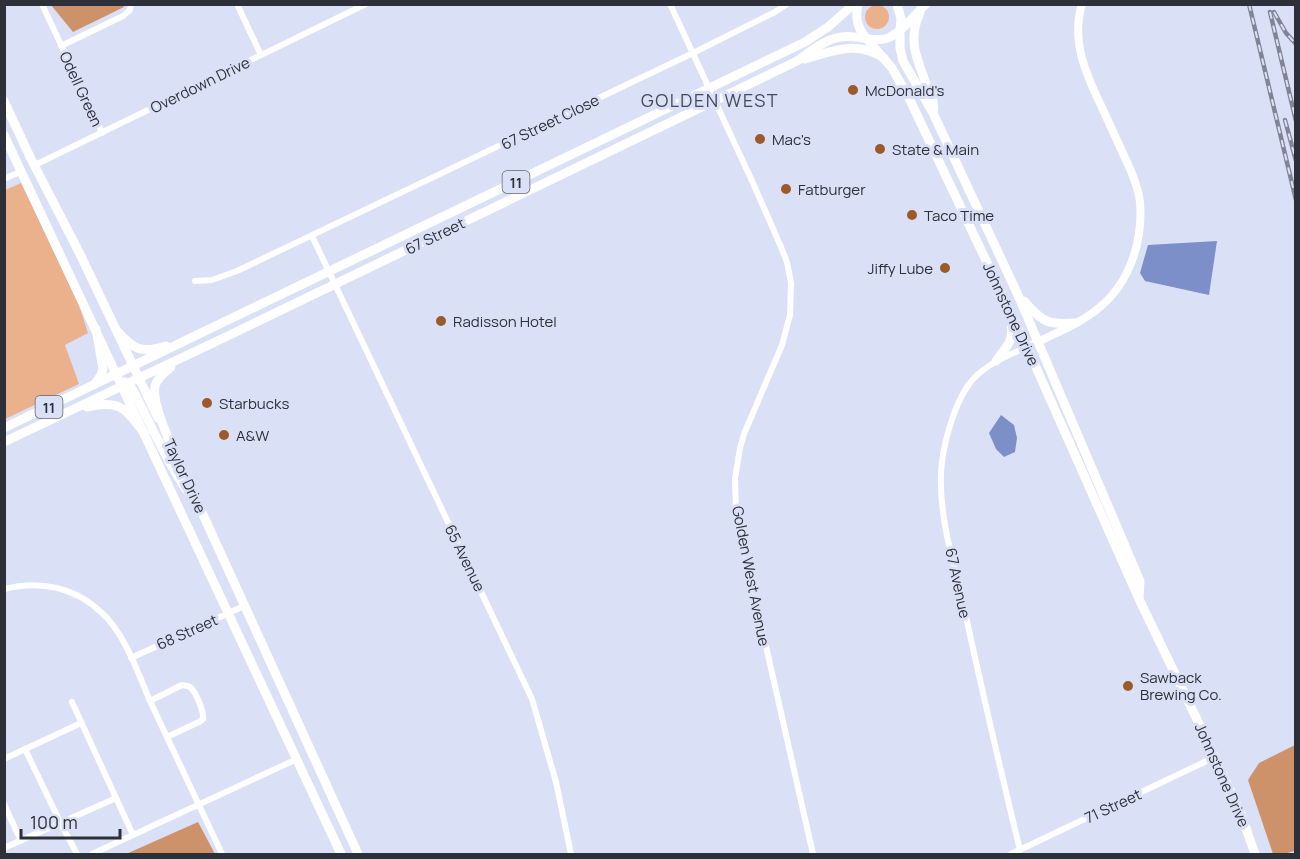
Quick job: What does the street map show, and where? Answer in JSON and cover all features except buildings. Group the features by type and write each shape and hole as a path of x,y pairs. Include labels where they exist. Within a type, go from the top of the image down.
{"main road":[{"path":"836,18 841,4"},
{"path":"856,4 858,26 866,38"},
{"name":"67 Street","path":"4,428 805,42 856,4"},
{"name":"Johnstone Drive","path":"897,4 901,19 900,48 903,61 933,113 1039,341 1140,581 1139,599"},
{"path":"900,30 925,6"},
{"path":"925,6 915,24 913,33 921,69 934,104 933,113"},
{"name":"67 Street","path":"4,442 335,285 796,61 830,39 840,37 876,40 892,37 900,30"},
{"name":"Johnstone Drive","path":"866,38 892,68 909,98 1027,347 1139,599 1241,814 1255,855"},
{"path":"796,61 853,47 874,52 884,58"},
{"name":"Taylor Drive","path":"4,101 117,331 358,855"},
{"path":"4,135 117,374 125,385 133,390 186,491 199,507"},
{"path":"1018,295 1033,312 1044,320 1056,324 1076,323"},
{"path":"996,361 1011,340 1009,309"},
{"path":"94,386 103,369 96,329"},
{"path":"117,331 130,345 140,350 157,349 191,339"},
{"path":"170,444 156,400 156,384 165,372 182,358"},
{"name":"Taylor Drive","path":"125,385 145,434 341,855"},
{"path":"71,412 106,404 121,406 145,434"}],"street":[{"name":"Odell Green","path":"42,4 102,133"},
{"name":"Odell Green","path":"61,46 123,16 130,10 131,4"},
{"path":"237,4 261,55"},
{"name":"Overdown Drive","path":"35,165 366,4"},
{"name":"Golden West Avenue","path":"670,4 781,247 791,283 790,315 787,328 742,441 737,463 735,497 739,527 813,855"},
{"name":"67 Street Close","path":"195,281 223,277 312,236 693,53 776,12 787,4"},
{"path":"1027,347 1076,323 1101,306 1116,289 1131,265 1139,237 1140,202 1131,171 1084,70 1078,36 1079,12 1082,4"},
{"path":"4,179 22,171"},
{"path":"312,236 329,272"},
{"name":"65 Avenue","path":"329,272 532,699 556,782 572,855"},
{"name":"67 Avenue","path":"1020,850 946,526 941,473 947,436 966,389 977,375 996,361 1027,347"},
{"path":"4,589 25,585 58,588 78,595 95,606 111,622 131,658 222,855"},
{"name":"68 Street","path":"131,658 244,606"},
{"path":"150,701 182,685 189,687 194,693 203,713 203,719 167,737"},
{"path":"72,702 133,835"},
{"path":"4,759 81,723"},
{"path":"25,749 77,855"},
{"name":"71 Street","path":"1011,855 1215,758"},
{"path":"92,855 297,759"},
{"path":"4,849 116,798"},
{"path":"4,804 21,841"}],"shaded area":[{"path":"123,4 124,7 73,32 51,5"},
{"path":"877,5 886,8 889,17 886,26 877,29 868,26 865,17 868,8"},
{"path":"21,183 78,302 88,333 65,345 79,384 5,419 5,190"},
{"path":"1295,745 1295,851 1273,854 1248,780 1259,763"},
{"path":"198,822 215,854 126,854"}],"water":[{"path":"1217,241 1209,295 1145,281 1140,273 1148,245"},
{"path":"1001,415 1014,425 1017,438 1015,452 1004,457 996,449 989,433"}],"railway":[{"path":"1249,4 1296,200"},
{"path":"1270,12 1296,121"},
{"path":"1274,12 1286,33 1296,44"},
{"path":"1285,120 1296,161"}],"place":[{"name":"McDonald's","path":"853,90"},
{"name":"Mac's","path":"760,139"},
{"name":"State & Main","path":"880,149"},
{"name":"Fatburger","path":"786,189"},
{"name":"Taco Time","path":"912,215"},
{"name":"Jiffy Lube","path":"945,268"},
{"name":"Radisson Hotel","path":"441,321"},
{"name":"Starbucks","path":"207,403"},
{"name":"A&W","path":"224,435"},
{"name":"Sawback Brewing Co.","path":"1128,686"}],"district":[{"name":"GOLDEN WEST","path":"710,100"}]}
